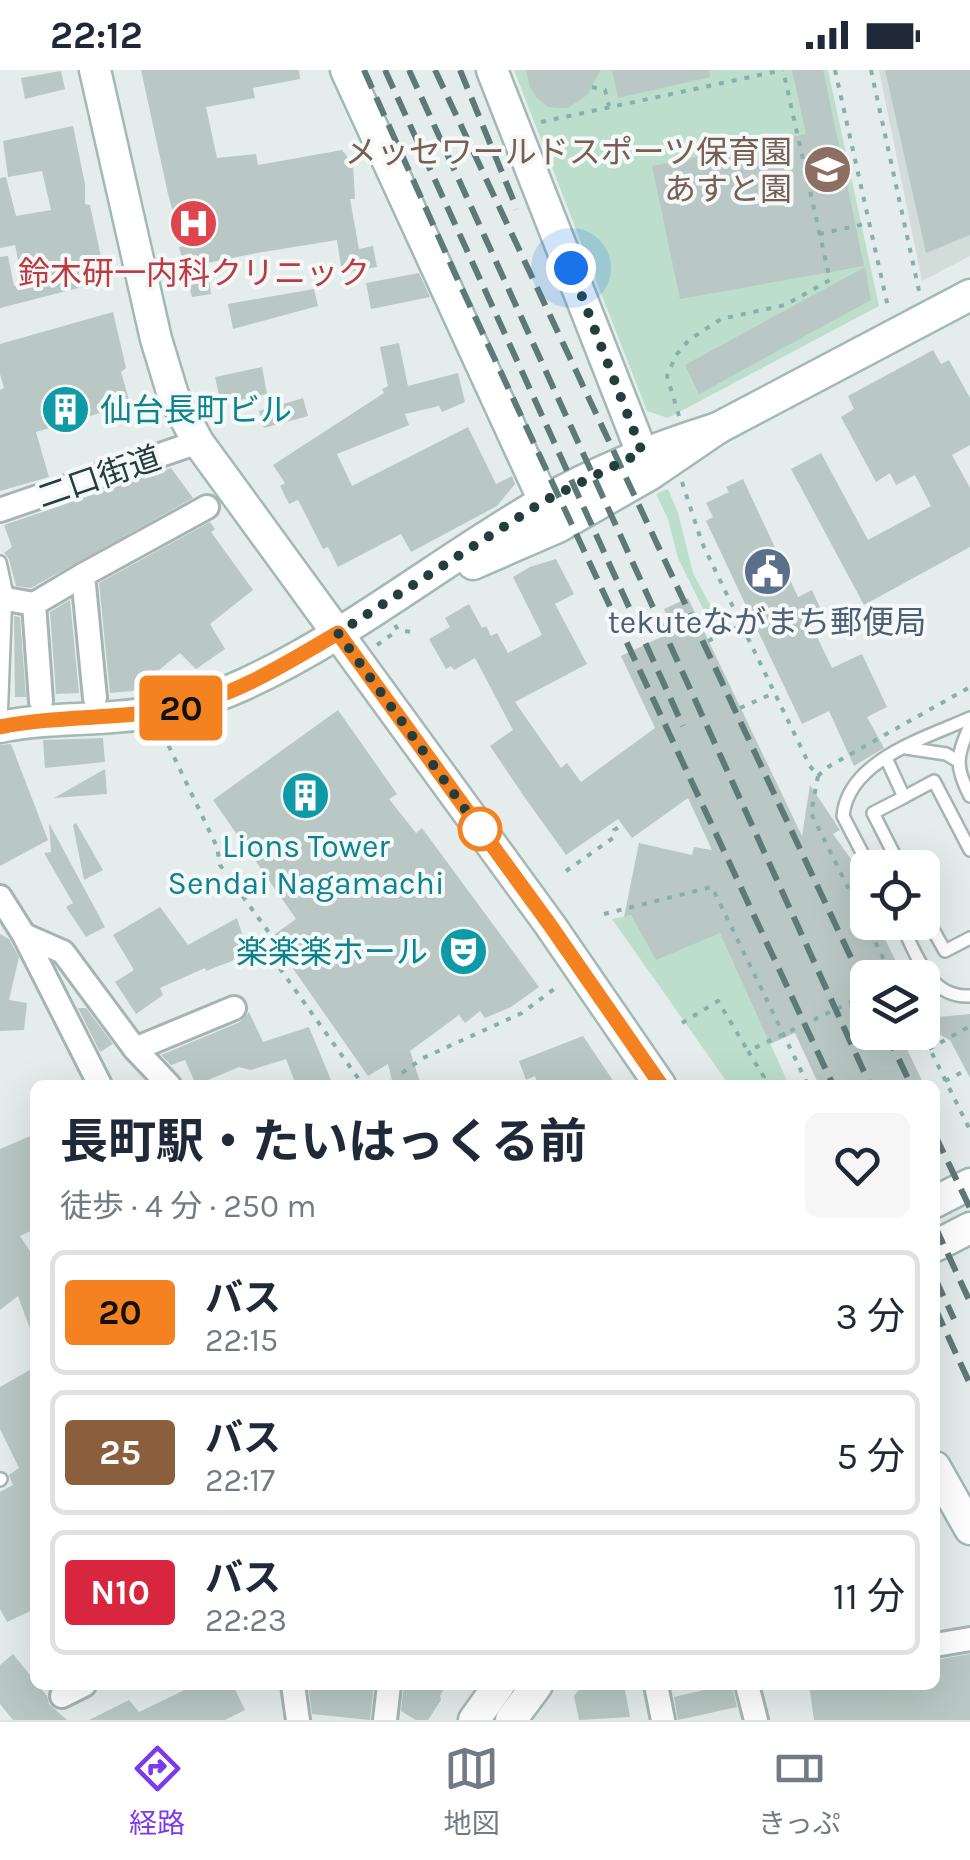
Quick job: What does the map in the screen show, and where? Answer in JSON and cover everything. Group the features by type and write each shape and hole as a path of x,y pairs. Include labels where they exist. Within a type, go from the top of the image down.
{"street":[{"path":"94,70 156,339 174,395 198,442 550,925 657,1080"},
{"path":"346,70 551,514"},
{"path":"492,70 646,464"},
{"path":"0,727 31,720 116,717 181,708 243,685 392,598 970,295"},
{"name":"二口街道","path":"0,510 198,442"},
{"path":"6,599 34,604 208,508"},
{"path":"82,575 95,698"},
{"path":"34,604 41,701"},
{"path":"0,898 24,935 97,1080"},
{"path":"24,935 63,952 135,1048 164,1080"},
{"path":"135,1048 234,1008"},
{"path":"940,1199 970,1184"},
{"path":"940,1243 970,1228"},
{"path":"940,1476 970,1528"},
{"path":"940,1643 970,1639"},
{"path":"62,1696 74,1690"},
{"path":"293,1690 298,1720"},
{"path":"385,1720 388,1690"},
{"path":"474,1720 495,1690"},
{"path":"511,1720 533,1690"},
{"path":"657,1690 663,1720"},
{"path":"748,1690 756,1720"}],"lane":[{"path":"0,562 6,599 0,727"},
{"path":"861,850 843,816 844,806 861,776 886,758 970,718"},
{"path":"970,726 958,760 958,774 970,796"},
{"path":"906,748 946,754 958,760"},
{"path":"886,758 904,797"},
{"path":"892,850 872,813 934,781 970,850"},
{"path":"939,940 945,951 970,938"},
{"path":"909,940 932,983 951,996 970,996"}],"path":[{"path":"532,124 783,70 830,280 785,305 721,319 705,328 676,355 667,376 679,417"},
{"path":"835,70 888,307"},
{"path":"871,70 919,291"},
{"path":"592,87 606,90 609,107"},
{"path":"820,234 870,223"},
{"path":"681,478 702,543 818,776"},
{"path":"708,641 742,625"},
{"path":"884,960 811,813 818,776 970,687"},
{"path":"740,708 774,692"},
{"path":"160,728 217,847 220,866 270,934 261,942 358,1080"},
{"path":"566,871 614,838 614,830 623,825"},
{"path":"604,914 712,888 806,1080"},
{"path":"402,1073 423,1058 522,1013 554,990"},
{"path":"682,1023 718,1001 766,1080"},
{"path":"748,1050 850,1002"},
{"path":"940,1043 970,1026"},
{"path":"930,1050 970,1130"},
{"path":"945,1080 966,1070"},
{"path":"760,1080 764,1077"}],"shaded area":[{"path":"879,70 970,70 970,256 922,281"}],"green space":[{"path":"514,70 828,70 879,306 668,418 647,411"},
{"path":"668,489 693,573 721,625 713,629 678,558 668,519 656,494"},
{"path":"676,907 711,912 787,1080 725,1080 612,919"}],"building":[{"path":"141,70 299,70 300,79 253,88 255,98 206,107 217,158 256,154 258,165 342,150 353,164 355,199 350,199 359,249 373,246 377,267 342,273 337,240 207,263 211,294 192,297 179,247 185,246 180,222 168,194"},
{"path":"526,70 601,70 587,95 568,108 559,108 548,107 537,98"},
{"path":"612,70 709,70 710,77 618,98"},
{"path":"792,70 823,70 864,266 680,299 652,166 806,134"},
{"path":"885,70 970,70 970,235 926,253"},
{"path":"61,71 65,89 25,99 21,78"},
{"path":"73,126 85,184 85,204 90,205 106,281 0,308 0,257 8,256 14,286 23,284 15,245 0,248 0,178 6,177 16,216 51,210 42,171 8,177 3,141"},
{"path":"865,267 871,300 699,394 685,365"},
{"path":"419,273 430,297 371,309 366,283"},
{"path":"314,289 318,306 233,329 228,304"},
{"path":"113,312 126,368 121,372 130,404 36,432 49,477 0,491 0,390 4,388 0,344"},
{"path":"399,343 408,386 458,373 465,402 442,412 439,406 405,414 409,425 337,454 352,486 468,427 496,484 512,476 515,484 497,506 411,552 401,534 338,567 328,547 323,549 298,500 289,504 280,486 285,483 273,465 384,393 382,389 388,386 380,347"},
{"path":"933,350 941,364 949,360 970,398 970,445 952,455 970,488 970,547 864,605 791,469 821,453 868,540 931,506 915,475 896,485 890,473 876,482 841,417 854,409 848,396"},
{"path":"262,367 267,394 221,404 215,377"},
{"path":"303,398 308,416 264,428 259,411"},
{"path":"171,468 193,498 31,588 16,586 4,553 12,547 4,525"},
{"path":"743,479 798,597 812,590 821,610 807,616 832,668 862,654 887,707 867,717 884,748 854,766 829,711 802,724 706,521 713,517 706,503 729,492 726,487"},
{"path":"210,522 215,529 211,532 253,590 210,624 225,649 196,669 180,653 133,691 110,693 99,583"},
{"path":"556,559 574,594 555,604 587,664 515,702 561,768 567,763 581,782 655,728 621,656 674,631 664,609 688,598 802,836 810,785 840,830 833,834 850,858 850,940 885,940 895,960 850,960 850,1050 907,1050 922,1080 817,1080 795,1033 770,1044 720,933 656,960 631,915 624,917 639,843 692,855 694,847 712,850 688,798 632,838 618,819 566,855 490,746 513,730 475,658 454,670 451,666 446,669 429,639 450,627 445,618 469,604 482,628 486,626 491,636 497,633 508,653 542,635 513,577"},
{"path":"70,600 79,693 56,694 50,612"},
{"path":"14,616 20,617 26,697 15,697"},
{"path":"338,710 397,794 389,799 416,833 422,828 539,987 511,1007 485,1018 480,1011 465,1023 459,1015 410,1051 419,1080 392,1080 388,1064 368,1076 271,937 296,919 213,800"},
{"path":"103,738 105,762 45,768 43,740"},
{"path":"11,744 48,840 0,866 0,745"},
{"path":"105,769 107,794 54,798"},
{"path":"49,823 105,927 86,937 66,907 73,903 44,853 51,852"},
{"path":"76,823 103,870 84,880 73,825"},
{"path":"160,907 188,945 237,918 246,946 232,961 160,988 163,995 136,1014 115,982 134,970 113,935"},
{"path":"0,934 9,939 19,957 9,1000 27,1003 24,1030 0,1031"},
{"path":"78,1008 86,1008 113,1044 100,1052"},
{"path":"249,1012 263,1042 309,1027 331,1080 294,1080 286,1059 251,1070 239,1067 208,1080 194,1080 185,1060 171,1065 161,1055 240,1022"},
{"path":"970,1014 970,1078 950,1040 940,1035 940,1017"},
{"path":"583,1036 613,1080 536,1080 535,1076 526,1080 519,1061"},
{"path":"30,1136 30,1231 20,1236 30,1251 30,1329 18,1296 0,1310 0,1149"},
{"path":"30,1370 30,1611 7,1622 0,1609 0,1492 13,1485 9,1475 19,1468 0,1429 0,1387"},
{"path":"13,1654 30,1675 30,1690 42,1690 49,1704 67,1720 13,1720 0,1704 0,1665"},
{"path":"970,1654 970,1720 814,1720 810,1690 940,1690 940,1659"},
{"path":"185,1690 235,1690 245,1710 225,1720 89,1720 129,1700 139,1712"},
{"path":"309,1690 373,1690 370,1720 312,1714"},
{"path":"443,1690 428,1720 416,1720 401,1711 403,1691"},
{"path":"579,1690 625,1690 630,1717 579,1720 574,1696"},
{"path":"704,1690 733,1690 737,1707 678,1720 674,1697"}],"railway":[{"path":"364,70 831,1080"},
{"path":"385,70 683,726"},
{"path":"409,70 868,1080"},
{"path":"435,70 852,960"},
{"path":"460,70 517,209"},
{"path":"894,1050 909,1080"},
{"path":"940,1145 970,1208"},
{"path":"940,1237 970,1302"},
{"path":"940,1289 954,1319"},
{"path":"940,1319 970,1384"}],"bus line":[{"name":"20","path":"0,727 31,720 116,717 181,708 243,685 338,633 658,1080"}],"place":[{"name":"メッセワールドスポーツ保育園 あすと園","path":"827,170"},
{"name":"鈴木研一内科クリニック","path":"194,223"},
{"name":"仙台長町ビル","path":"65,410"},
{"name":"tekuteながまち郵便局","path":"767,572"},
{"name":"Lions Tower Sendai Nagamachi","path":"306,796"},
{"name":"楽楽楽ホール","path":"463,952"}],"route":[{"path":"480,829 488,841 338,633 544,501 642,452 571,268"}]}
